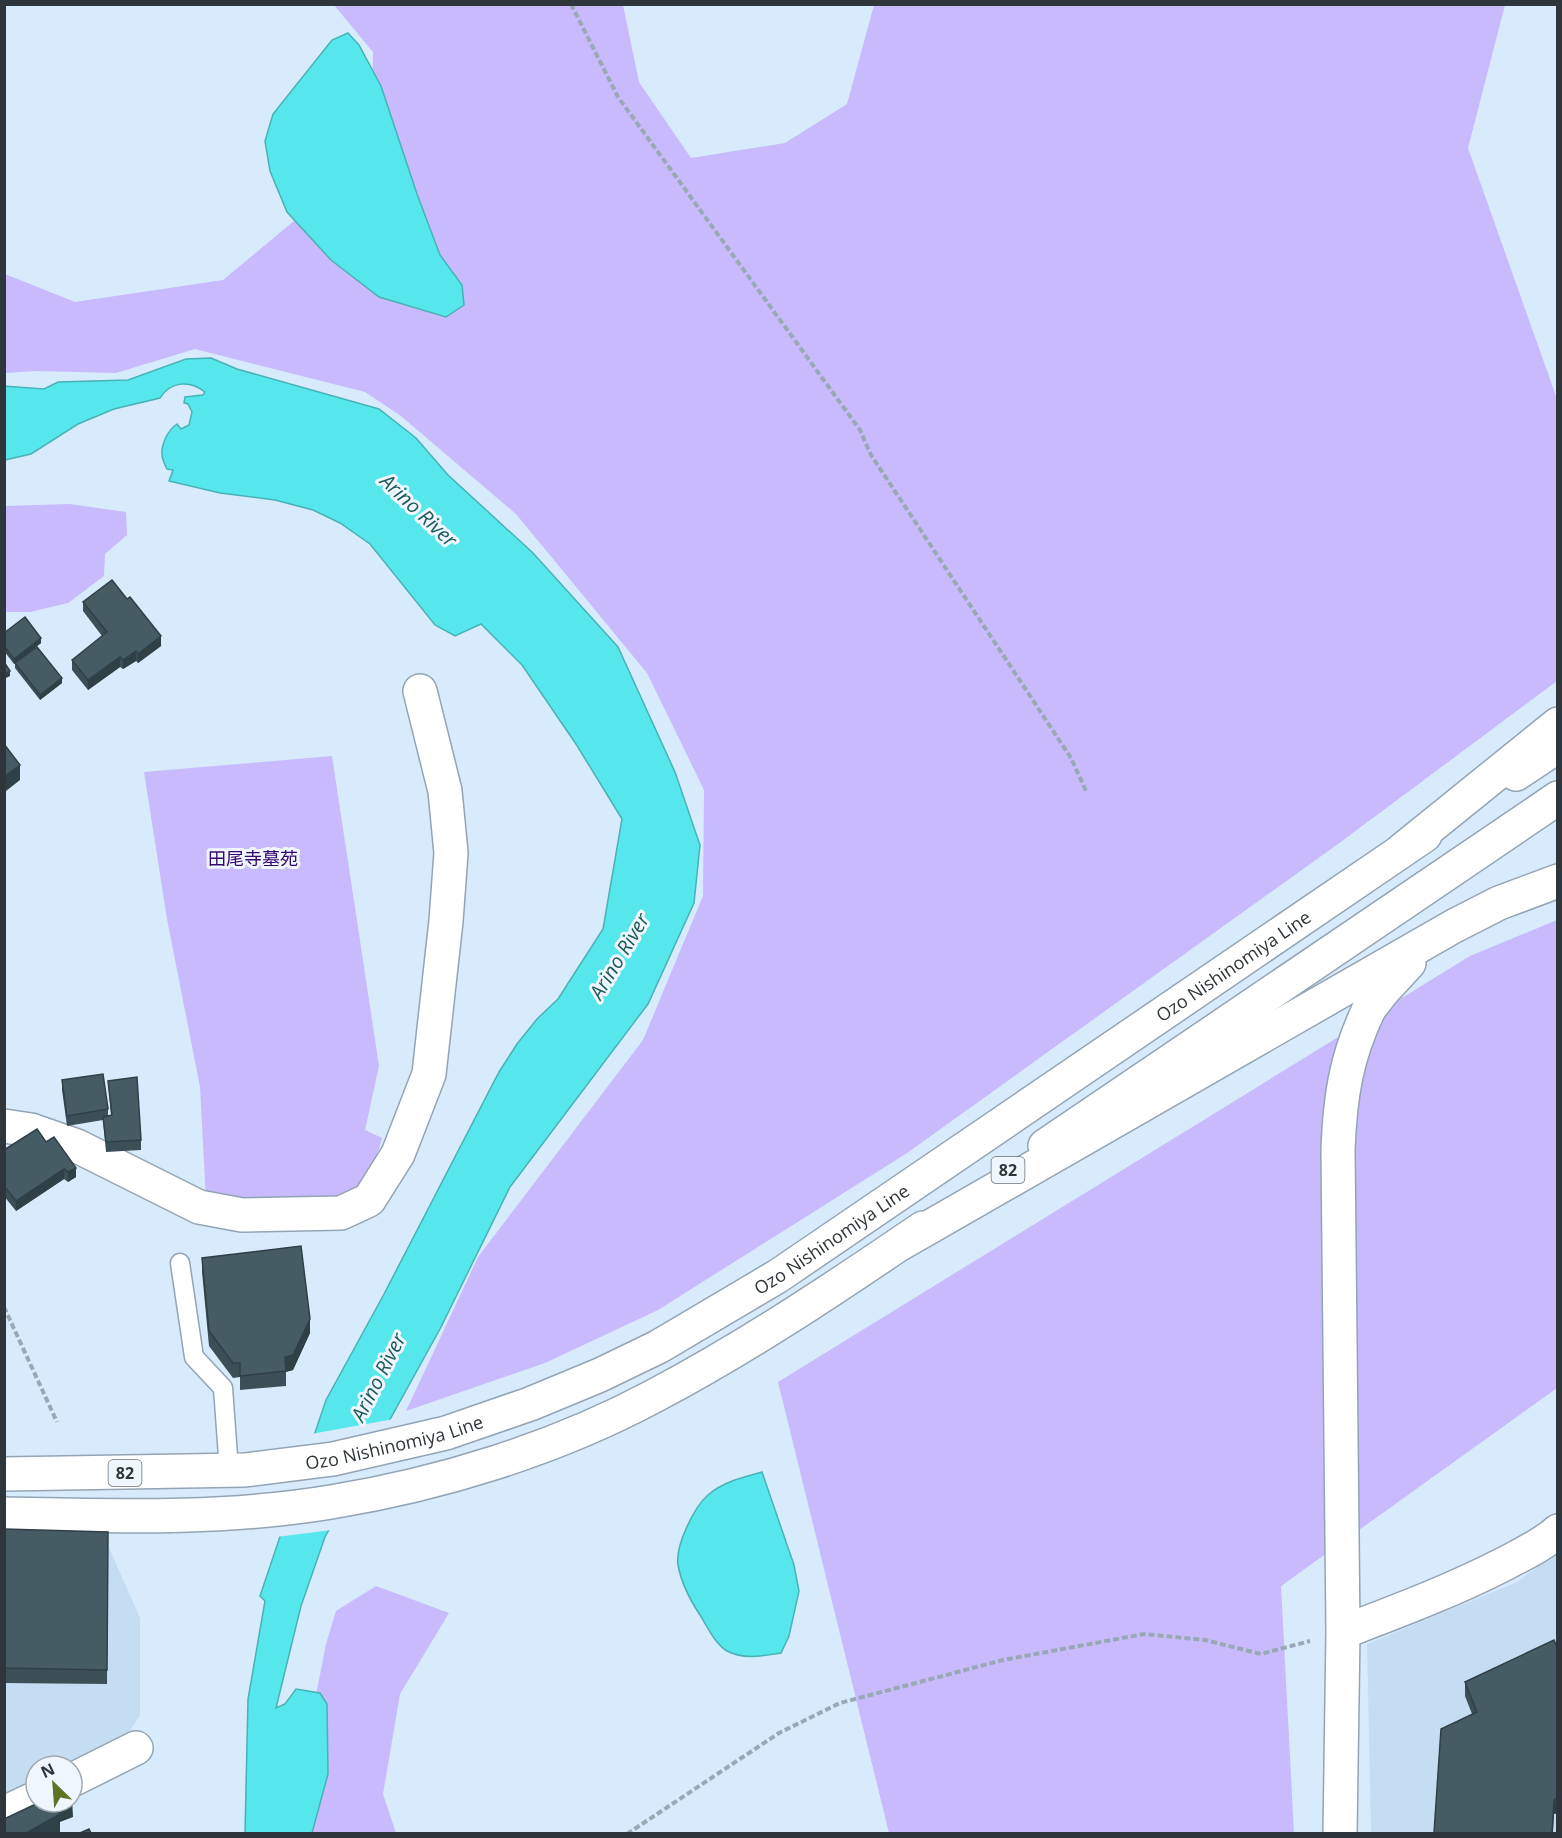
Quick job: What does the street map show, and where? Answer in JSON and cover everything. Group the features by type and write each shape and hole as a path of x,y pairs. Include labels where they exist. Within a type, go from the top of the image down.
{"main road":[{"path":"4,1126 31,1130 77,1146 199,1207 242,1215 341,1213 369,1200 398,1154 429,1074 447,921 450,852 445,791 420,691"},
{"path":"1402,850 1557,724"},
{"name":"Ozo Nishinomiya Line","path":"4,1474 237,1470 333,1459 446,1433 530,1404 600,1375 658,1347 778,1276 1557,746"},
{"name":"82","path":"4,1514 178,1516 229,1514 330,1502 427,1483 585,1429 653,1397 742,1346 900,1244 1557,798"},
{"path":"900,1244 1454,926 1499,903 1557,881"},
{"path":"1341,1833 1343,1632 1339,1108 1350,1054 1369,1009 1401,969 1454,926"},
{"path":"1343,1632 1482,1575 1552,1537 1557,1531"},
{"path":"84,1774 136,1748"},
{"path":"4,1813 24,1804"}],"lane":[{"path":"180,1263 194,1357 223,1388 237,1470"}],"path":[{"path":"571,4 618,97 860,430 871,455 1071,758 1086,791"},
{"path":"4,1306 57,1422"},
{"path":"627,1833 780,1733 840,1703 1003,1660 1144,1634 1205,1640 1261,1654 1343,1632"}],"shaded area":[{"path":"5,1541 107,1543 140,1618 140,1716 128,1733 84,1756 24,1754 24,1786 5,1795"},
{"path":"1557,1552 1557,1833 1371,1833 1367,1644 1517,1582"}],"green space":[{"path":"334,5 623,5 639,82 691,158 785,143 847,104 874,5 1505,5 1468,148 1557,399 1557,681 1338,844 907,1153 658,1310 545,1363 406,1411 478,1257 643,1040 703,896 704,790 647,673 516,514 401,416 365,392 195,349 116,373 36,371 5,373 5,274 75,302 223,280 371,157 373,52"},
{"path":"69,504 126,512 127,535 105,554 104,576 68,603 30,612 5,612 5,506"},
{"name":"田尾寺墓苑","path":"332,756 379,1066 365,1130 382,1138 368,1189 332,1201 206,1200 200,1087 167,919 144,772"},
{"path":"1557,920 1557,1388 1281,1586 1294,1833 889,1833 778,1382 1470,956"},
{"path":"376,1586 449,1613 400,1694 383,1794 396,1833 302,1833 298,1787 326,1644 336,1611"}],"water":[{"path":"348,33 359,45 381,86 440,255 462,285 464,305 446,317 379,297 331,260 287,212 270,171 265,141 273,114 332,40"},
{"name":"Arino River","path":"211,358 237,369 379,409 416,438 448,475 533,553 618,647 675,772 700,845 694,903 648,1004 510,1187 440,1329 325,1537 301,1606 276,1708 285,1704 296,1689 320,1693 327,1704 328,1774 312,1833 245,1833 248,1699 265,1601 260,1596 326,1400 383,1296 499,1072 537,1019 558,999 603,929 622,819 576,744 522,665 481,624 455,636 435,625 370,544 340,523 313,510 275,500 220,493 169,481 173,470 167,469 162,457 164,442 177,424 181,429 189,425 192,412 188,404 184,403 185,397 203,395 205,392 199,388 187,384 175,385 164,392 160,398 114,409 78,424 31,454 5,460 4,386 44,389 58,382 128,380 186,359"},
{"path":"762,1472 794,1565 799,1591 789,1636 781,1653 747,1656 727,1651 715,1639 686,1591 679,1571 678,1557 687,1527 697,1508 708,1495 727,1483"}],"pier":[{"path":"394,1419 332,1530 276,1537 311,1434"}],"building":[{"path":"112,580 127,599 130,597 161,636 138,654 136,651 123,660 120,657 88,680 72,660 107,632 83,602"},
{"path":"25,617 41,638 14,659 4,646 4,633"},
{"path":"37,647 62,678 40,695 15,663"},
{"path":"4,662 10,671 4,674"},
{"path":"4,744 20,765 4,777"},
{"path":"103,1074 108,1109 67,1116 62,1080"},
{"path":"137,1077 141,1140 106,1142 103,1117 112,1115 108,1081"},
{"path":"37,1129 46,1142 54,1137 76,1168 68,1172 64,1169 16,1201 4,1186 4,1150"},
{"path":"301,1246 310,1319 293,1355 285,1357 286,1371 240,1376 240,1363 233,1363 209,1331 202,1258"},
{"path":"4,1529 108,1532 107,1670 4,1668"},
{"path":"1554,1640 1557,1647 1557,1798 1554,1800 1552,1833 1434,1833 1441,1729 1477,1712 1465,1682"},
{"path":"24,1810 24,1814 60,1814 28,1833 4,1833 4,1819"}]}
